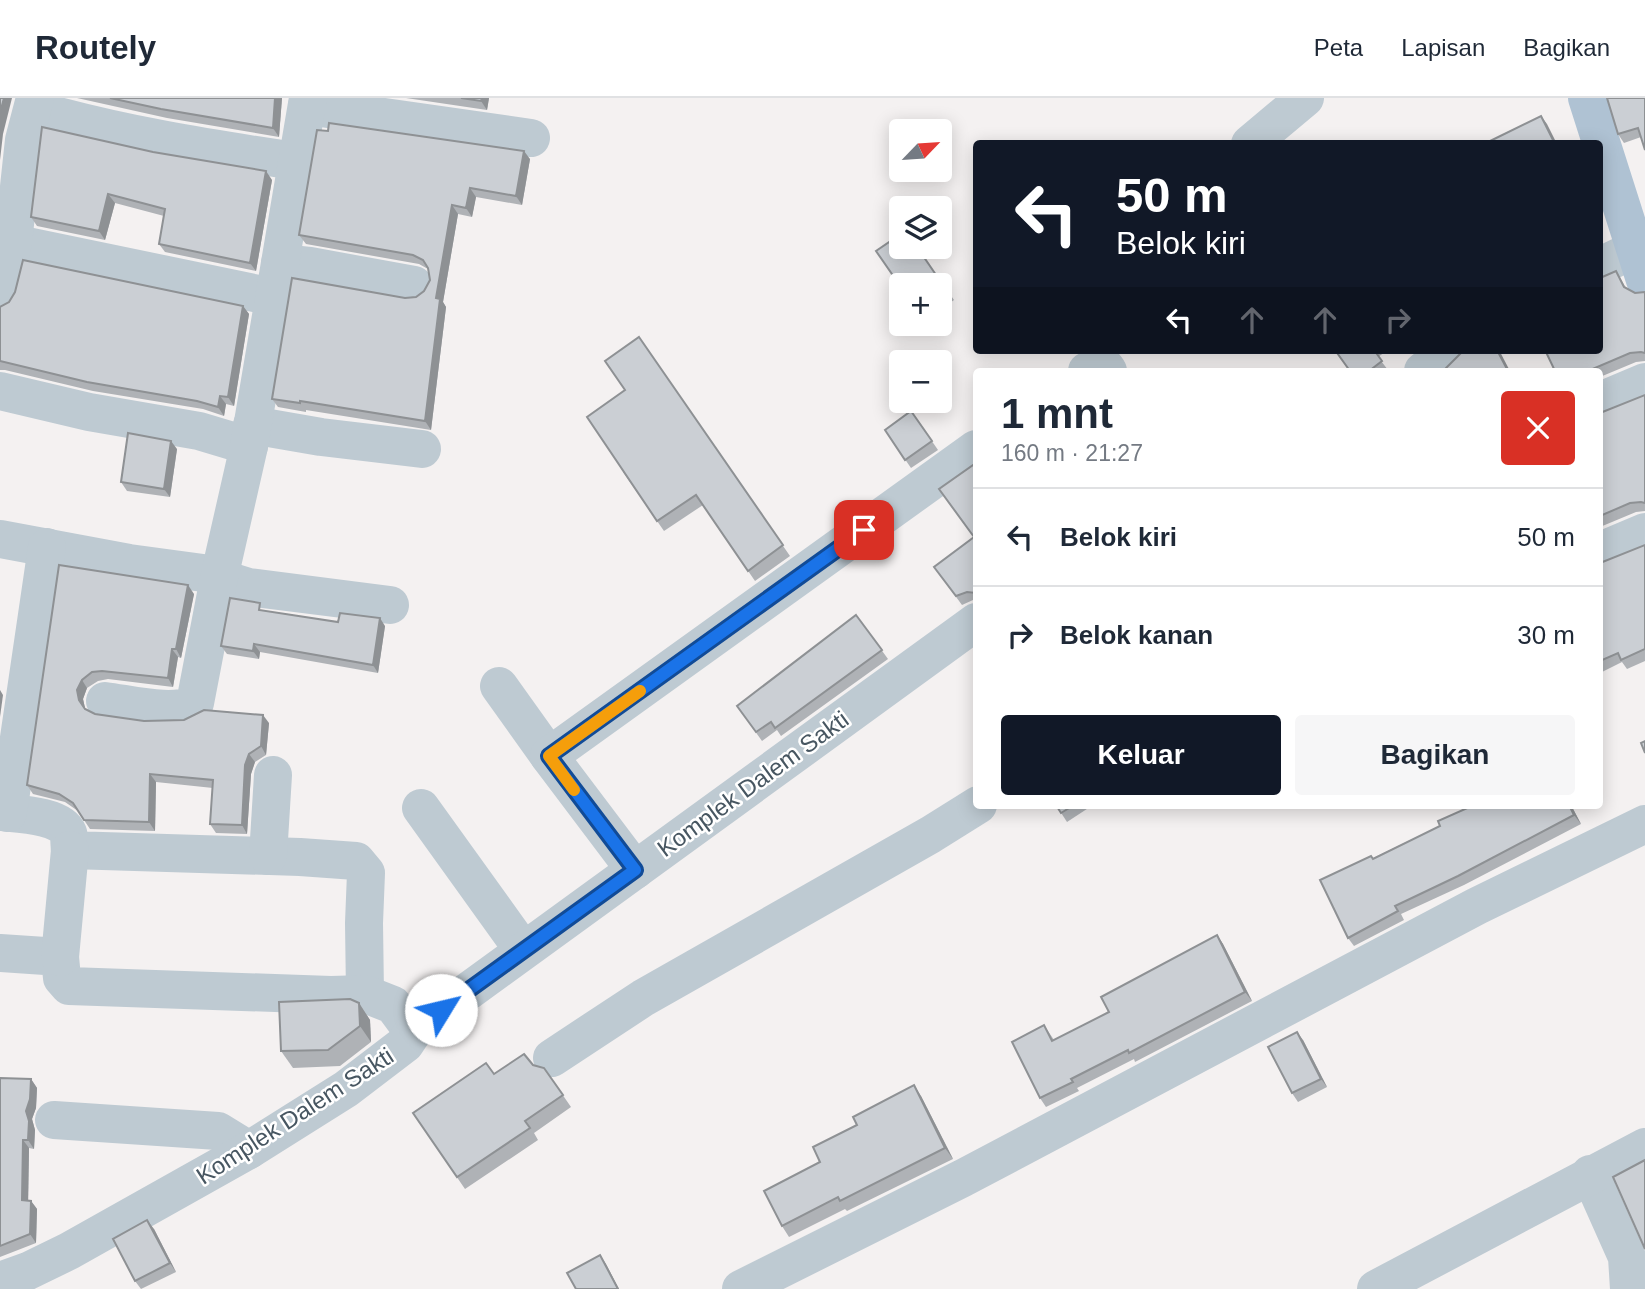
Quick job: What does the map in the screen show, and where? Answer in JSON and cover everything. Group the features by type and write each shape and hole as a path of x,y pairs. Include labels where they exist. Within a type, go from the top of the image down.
{"main road":[{"path":"1587,98 1601,140"},
{"path":"1603,147 1642,268"}],"street":[{"path":"1255,140 1305,98"},
{"path":"106,701 174,709 186,708 195,703 251,435 307,102 531,138"},
{"path":"0,295 13,243 24,140 34,103 86,125 295,161"},
{"path":"13,243 277,280 310,266 414,285"},
{"path":"1603,266 1642,268"},
{"path":"1427,368 1445,354"},
{"path":"1603,400 1645,382"},
{"path":"0,391 89,412 199,430 321,437 422,449"},
{"path":"549,756 973,451"},
{"path":"1603,550 1645,532"},
{"path":"0,538 129,563 203,573 248,587 390,605"},
{"path":"47,547 13,682 4,813 55,820 63,825 68,833 70,850 60,957 62,978 69,986 365,994 393,1005 413,1031"},
{"name":"Komplek Dalem Sakti","path":"0,1281 69,1251 249,1150 346,1089 405,1044 413,1031 973,624"},
{"path":"499,686 635,870"},
{"path":"268,856 273,775"},
{"path":"421,808 523,950"},
{"path":"552,1058 643,998 973,808"},
{"path":"741,1289 963,1178 1477,906 1645,824"},
{"path":"70,850 356,861 366,873 365,994"},
{"path":"0,953 60,957"},
{"path":"54,1120 218,1131 249,1150"},
{"path":"1376,1289 1645,1147"},
{"path":"1590,1174 1627,1257 1629,1289"}],"building":[{"path":"110,98 275,98 273,128 161,109"},
{"path":"461,98 482,98 481,101"},
{"path":"1607,98 1645,98 1645,150 1638,128 1618,134"},
{"path":"1541,116 1553,140 1492,140"},
{"path":"329,123 524,151 516,196 470,188 466,208 452,205 436,298 440,299 425,421 272,399 292,278 405,298 416,297 424,291 430,280 423,260 413,255 299,235 317,130 328,131"},
{"path":"42,127 153,152 266,171 250,263 159,244 165,209 108,194 99,231 31,217"},
{"path":"889,242 889,259 925,259 935,273 891,273 876,251"},
{"path":"23,260 243,306 228,397 220,396 218,407 87,382 0,361 0,307 9,302 15,292"},
{"path":"1616,271 1624,287 1635,293 1645,292 1645,353 1630,353 1595,368 1554,368 1547,354 1603,354 1603,277"},
{"path":"639,337 783,545 748,571 696,495 657,521 587,417 625,390 605,361"},
{"path":"1338,354 1377,354 1382,361 1373,368 1348,368"},
{"path":"1460,354 1499,354 1506,368 1446,368"},
{"path":"1645,395 1645,503 1630,503 1603,515 1603,412"},
{"path":"908,413 912,413 932,441 905,460 885,430"},
{"path":"128,433 171,441 164,489 121,482"},
{"path":"973,465 973,536 939,489"},
{"path":"973,538 973,593 956,596 934,567"},
{"path":"1645,545 1645,649 1621,660 1618,653 1603,660 1603,562"},
{"path":"59,565 188,585 176,649 172,649 168,678 92,672 82,680 77,690 79,700 85,709 95,714 144,721 184,720 204,710 263,715 261,746 249,754 245,765 242,825 210,824 213,780 150,774 149,822 84,820 73,803 59,794 27,785"},
{"path":"230,598 260,603 259,610 338,622 340,613 380,618 373,665 254,644 253,651 221,646"},
{"path":"856,615 882,650 775,728 771,722 756,732 737,706"},
{"path":"1465,809 1571,809 1574,815 1395,906 1398,911 1348,938 1320,880 1371,856 1373,859 1440,826 1438,821"},
{"path":"1217,935 1245,992 1129,1053 1128,1050 1071,1079 1073,1082 1040,1098 1012,1042 1044,1025 1052,1041 1109,1012 1101,997"},
{"path":"350,999 359,1003 360,1026 328,1050 281,1051 279,1002"},
{"path":"1297,1032 1321,1079 1292,1093 1268,1047"},
{"path":"524,1054 533,1065 544,1068 563,1095 525,1121 530,1128 457,1177 413,1113 486,1063 494,1074"},
{"path":"0,1078 31,1079 26,1111 29,1121 28,1140 23,1140 22,1200 31,1201 30,1234 0,1246"},
{"path":"914,1085 945,1148 840,1201 838,1197 782,1226 764,1191 820,1162 813,1147 857,1125 853,1117"},
{"path":"1645,1160 1645,1249 1613,1177"},
{"path":"147,1220 170,1263 135,1281 113,1239"},
{"path":"600,1255 618,1289 576,1289 567,1273"}],"slow traffic":[{"path":"574,790 549,756 640,691"}],"route":[{"path":"441,1010 635,870 549,756 864,530"}]}
